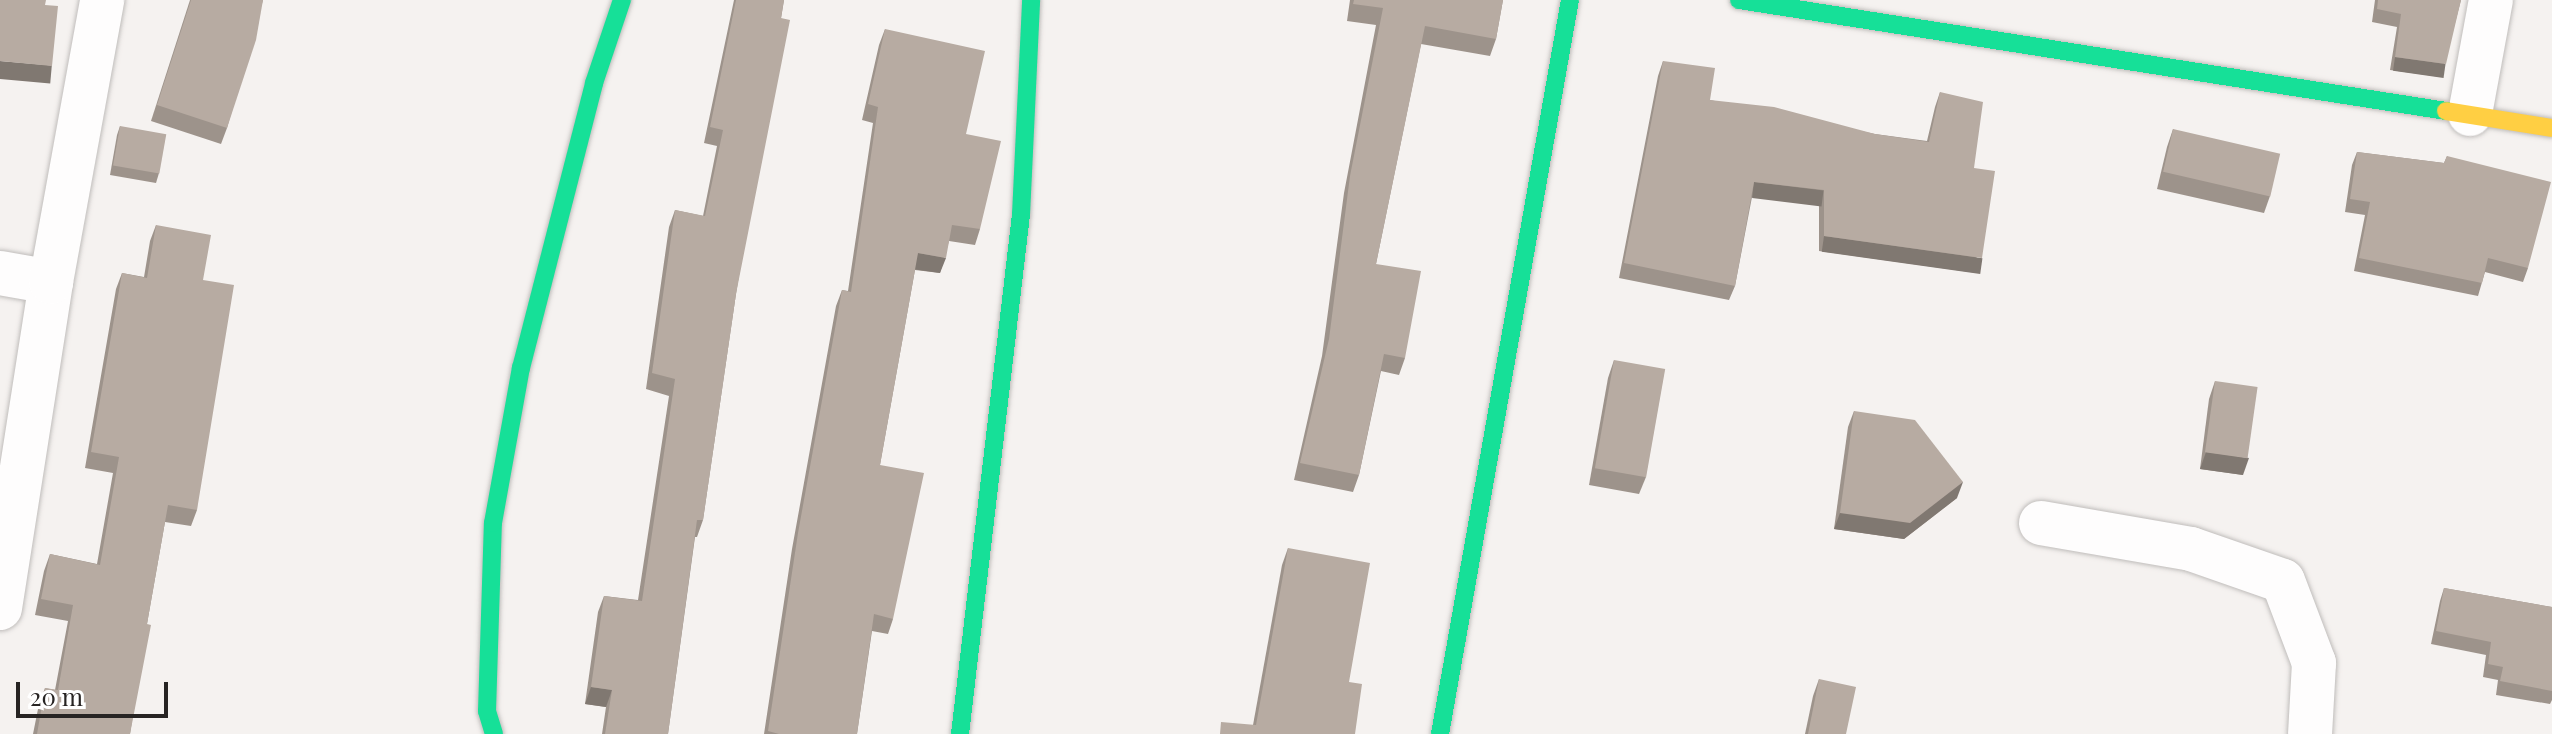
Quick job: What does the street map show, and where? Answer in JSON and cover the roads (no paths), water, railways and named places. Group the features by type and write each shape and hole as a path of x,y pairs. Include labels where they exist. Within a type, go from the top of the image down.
{"street":[{"path":"0,608 51,282 102,0"},
{"path":"494,734 487,711 493,523 521,368 594,83 622,0"},
{"path":"960,734 1021,215 1031,0"},
{"path":"1440,734 1570,0"},
{"path":"1739,0 2552,128"},
{"path":"2470,114 2491,0"},
{"path":"0,273 51,282"},
{"path":"2041,523 2191,549 2283,581 2314,663 2310,734"}]}
